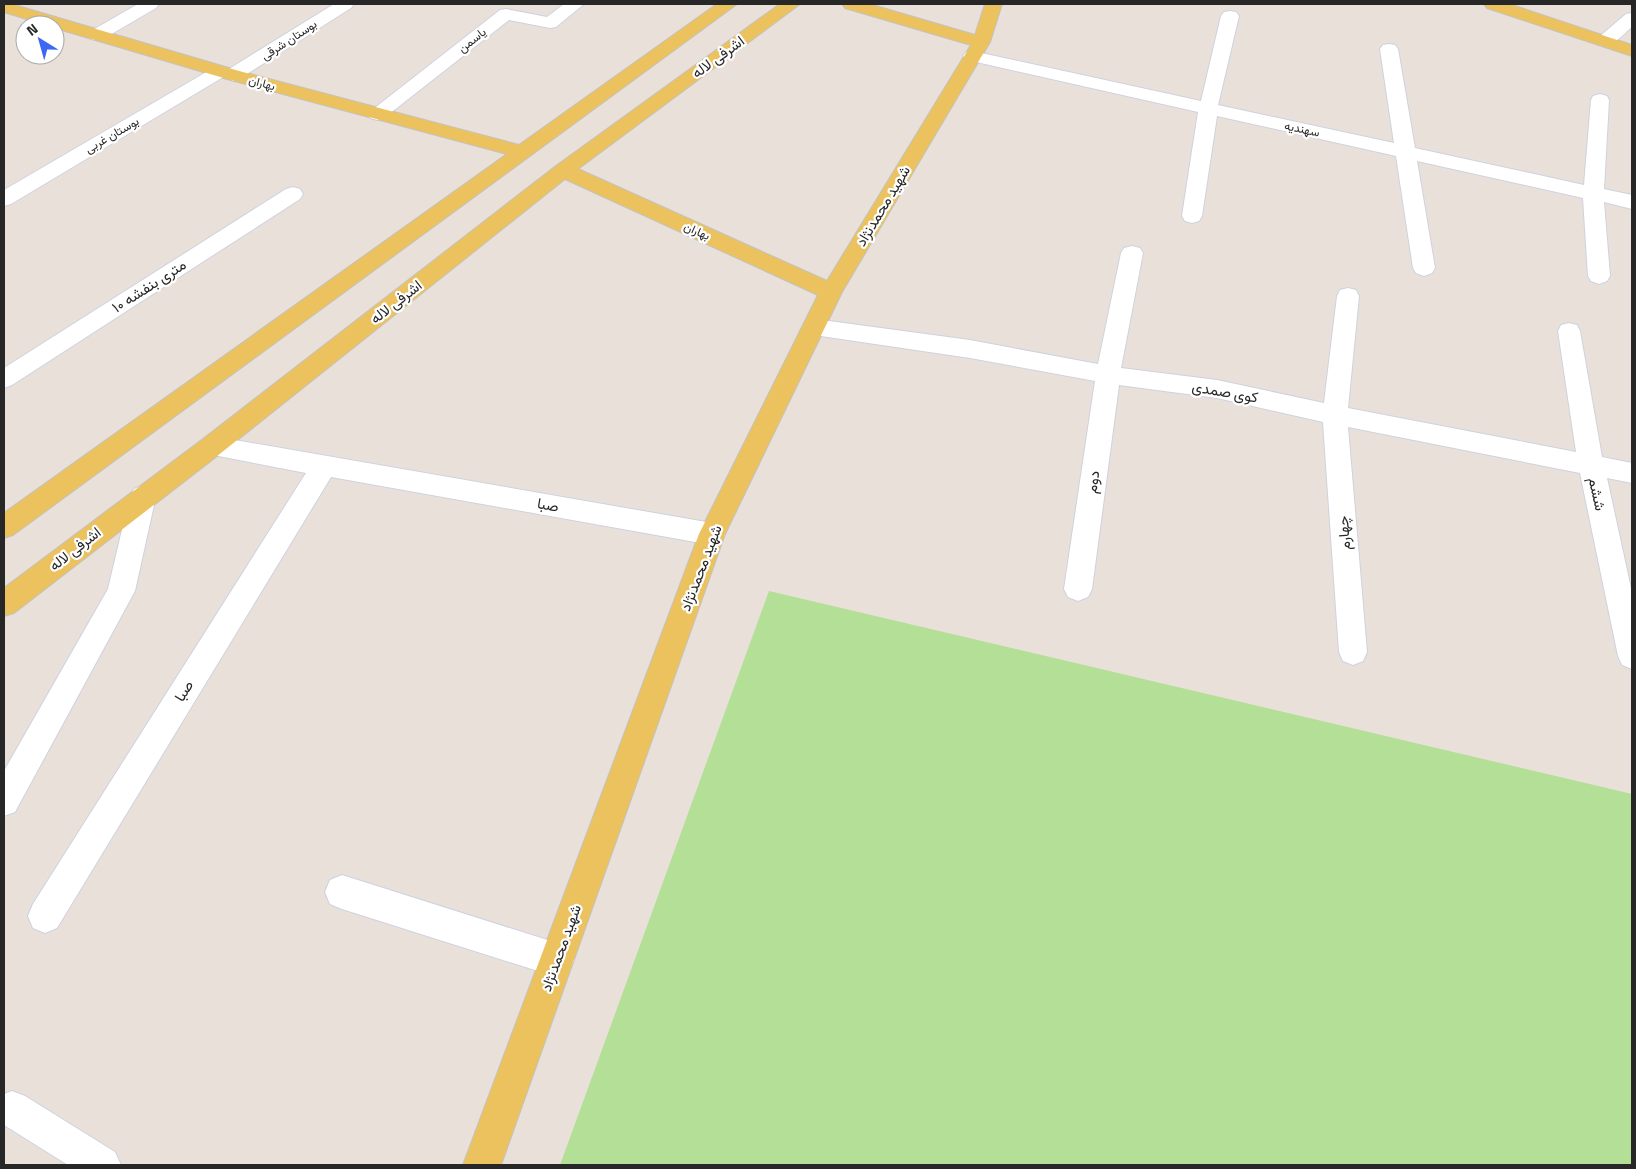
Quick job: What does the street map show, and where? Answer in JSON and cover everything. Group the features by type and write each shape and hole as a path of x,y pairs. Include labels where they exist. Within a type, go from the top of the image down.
{"main road":[{"path":"4,527 728,4"},
{"name":"اشرفی لاله","path":"4,604 143,496 212,446 563,170 791,4"},
{"path":"851,4 976,49"},
{"name":"شهید محمدنژاد","path":"482,1165 712,534 832,292 976,49 993,4"},
{"path":"1493,4 1632,51"},
{"name":"بهاران","path":"4,7 227,73 523,152"},
{"name":"بهاران","path":"563,170 832,292"}],"street":[{"path":"97,35 150,4"},
{"name":"بوستان شرقی","path":"227,73 346,4"},
{"name":"یاسمن","path":"378,114 506,14 550,23 575,4"},
{"path":"1192,216 1208,108 1230,16"},
{"path":"1605,41 1632,18"},
{"name":"سهندیه","path":"976,49 1208,108 1632,202"},
{"path":"1389,49 1424,268"},
{"name":"بوستان غربی","path":"4,199 227,73"},
{"path":"1599,276 1593,194 1600,100"},
{"name":"۱۰ متری بنفشه","path":"4,379 293,194"},
{"name":"دوم","path":"1078,589 1108,375 1132,253"},
{"name":"چهارم","path":"1348,296 1335,415 1353,652"},
{"name":"کوی صمدی","path":"814,327 970,349 1108,375 1217,389 1335,415 1632,473"},
{"name":"ششم","path":"1569,331 1591,465 1632,656"},
{"name":"صبا","path":"212,446 712,534"},
{"name":"صبا","path":"44,916 324,466"},
{"path":"4,801 121,590 143,496"},
{"path":"342,892 557,960"},
{"path":"12,1109 102,1165"}],"green space":[{"path":"769,591 1632,794 1632,1165 560,1165"}]}
